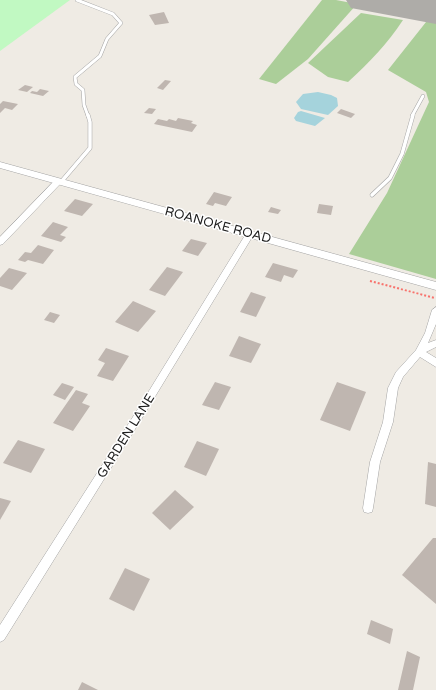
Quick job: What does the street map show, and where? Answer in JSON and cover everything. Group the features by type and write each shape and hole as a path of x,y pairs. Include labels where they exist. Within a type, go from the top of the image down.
{"street":[{"name":"ROANOKE ROAD","path":"0,164 436,286"},
{"path":"0,242 60,182"},
{"name":"GARDEN LANE","path":"0,636 72,524 250,234"},
{"path":"368,508 375,462 388,422 393,388 399,375 419,352 429,333 436,310"},
{"path":"419,352 436,343"},
{"path":"419,352 436,363"}],"lane":[{"path":"60,182 90,148 91,144 90,122 84,105 83,90 76,84 75,77 100,56 107,39 121,22 120,19 112,13 77,0"},
{"path":"372,195 390,178 402,154 414,111 424,96"}],"path":[{"path":"370,281 434,298"}],"green space":[{"path":"0,0 70,0 0,51"},
{"path":"322,0 336,0 357,4 308,59 276,84 259,79"},
{"path":"361,13 403,20 378,52 348,82 328,77 308,63"},
{"path":"430,17 436,19 436,279 349,254 387,193 429,102 426,92 388,70"}],"water":[{"path":"318,92 337,98 338,106 328,115 301,109 296,102 303,94"},
{"path":"301,111 325,118 315,126 296,121 294,118 298,112"}],"building":[{"path":"164,12 169,23 155,25 149,15"},
{"path":"165,80 171,81 163,90 157,88"},
{"path":"25,85 33,87 27,92 18,90"},
{"path":"40,89 49,91 43,96 30,93 32,91 37,92"},
{"path":"3,101 18,104 12,110 5,108 0,113 0,104"},
{"path":"149,108 156,109 152,114 144,113"},
{"path":"341,109 355,114 351,118 337,113"},
{"path":"178,118 193,121 191,123 197,125 192,132 154,124 158,119 167,121 169,119 176,121"},
{"path":"214,192 232,197 226,206 215,203 213,206 206,204"},
{"path":"75,199 93,204 82,216 64,211"},
{"path":"319,204 333,206 331,215 317,213"},
{"path":"271,207 281,210 278,214 268,212"},
{"path":"53,222 68,227 60,235 66,237 61,242 41,236"},
{"path":"191,239 207,243 198,256 182,251"},
{"path":"38,245 54,250 43,264 28,260 25,262 18,260 25,252 31,253"},
{"path":"273,263 298,270 293,278 284,275 281,282 265,277"},
{"path":"167,267 183,272 165,296 149,290"},
{"path":"9,268 27,273 12,290 0,286 0,278"},
{"path":"251,292 266,297 256,317 240,312"},
{"path":"133,301 156,311 138,332 115,322"},
{"path":"50,312 60,315 54,323 44,320"},
{"path":"239,336 261,344 251,363 229,356"},
{"path":"106,348 129,356 113,381 97,376 105,363 98,360"},
{"path":"215,382 231,387 219,410 202,405"},
{"path":"337,382 366,392 350,431 320,420"},
{"path":"62,383 74,387 65,400 53,395"},
{"path":"76,390 88,394 82,403 90,406 73,431 53,423"},
{"path":"18,440 45,449 31,473 3,463"},
{"path":"197,441 219,449 206,476 184,467"},
{"path":"428,462 436,464 436,507 425,504"},
{"path":"175,490 194,507 170,530 152,513"},
{"path":"0,498 11,501 0,520"},
{"path":"433,538 436,538 436,604 402,575"},
{"path":"125,568 150,579 134,611 109,599"},
{"path":"371,620 393,629 390,644 367,634"},
{"path":"407,651 420,657 413,690 398,690"},
{"path":"82,682 98,690 78,690"}],"runway":[{"path":"365,0 436,12"}]}
